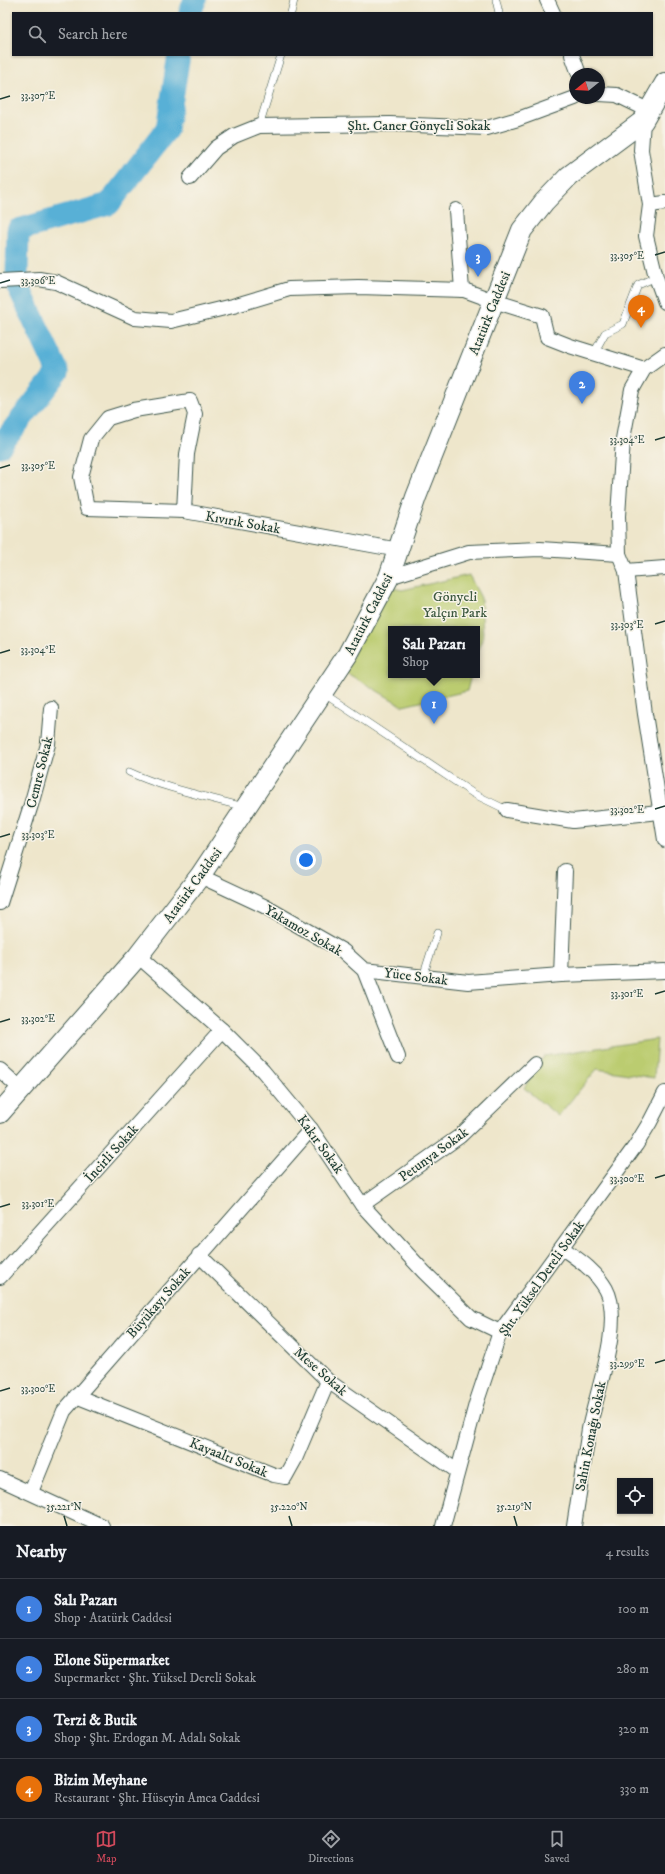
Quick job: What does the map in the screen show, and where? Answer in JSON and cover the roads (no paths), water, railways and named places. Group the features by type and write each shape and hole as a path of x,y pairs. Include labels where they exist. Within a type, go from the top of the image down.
{"main road":[{"name":"Atatürk Caddesi","path":"0,1112 138,956 200,876 323,693 348,654 388,577 399,550 419,489 522,230 544,202 569,176 646,116 665,83"}],"street":[{"path":"547,0 553,12"},
{"path":"572,56 577,68"},
{"path":"605,94 617,95 646,116 641,150 650,205 646,236 656,276 665,302"},
{"name":"Şht. Caner Gönyeli Sokak","path":"259,126 390,124 487,128 518,119 569,100"},
{"path":"190,178 216,148 234,136 259,126"},
{"path":"650,205 665,203"},
{"path":"456,210 462,290"},
{"path":"0,281 39,279 56,282 135,318 171,320 233,306 290,290 358,287 462,290 494,302 542,316 547,337 644,369"},
{"path":"665,354 644,369 632,390 623,439 618,516 620,554 626,571 659,812 665,840"},
{"name":"Kıvırık Sokak","path":"184,511 188,454 195,414 190,401 134,410 108,418 90,439 81,477 87,508 184,511 399,550"},
{"path":"388,577 469,552 540,549 620,554"},
{"path":"626,571 665,568"},
{"name":"Cemre Sokak","path":"2,894 48,744 51,708"},
{"path":"507,810 573,820 659,812"},
{"path":"565,871 562,975 665,971"},
{"name":"Yakamoz Sokak","path":"200,876 264,906 336,947 364,970 398,1057"},
{"name":"Kakır Sokak","path":"138,956 222,1030 263,1071 311,1129 362,1205 424,1272 471,1318 500,1332"},
{"name":"Yüce Sokak","path":"364,970 468,982 562,975"},
{"name":"İncirli Sokak","path":"0,1277 222,1030"},
{"name":"Petunya Sokak","path":"362,1205 460,1136 534,1064"},
{"path":"0,1070 21,1089"},
{"name":"Şht. Yüksel Dereli Sokak","path":"443,1526 476,1404 500,1332 636,1145 665,1093"},
{"name":"Büyükayı Sokak","path":"31,1492 64,1411 198,1255 311,1129"},
{"name":"Sahin Konağı Sokak","path":"562,1248 591,1269 606,1290 612,1311 610,1341 590,1428 574,1526"},
{"name":"Mese Sokak","path":"198,1255 328,1381 457,1471"},
{"name":"Kayaaltı Sokak","path":"76,1396 274,1475 285,1478 295,1459 328,1381"},
{"path":"0,1479 102,1526"}],"lane":[{"path":"291,12 294,0"},
{"path":"496,0 499,12"},
{"path":"259,126 281,56"},
{"path":"594,353 605,332 623,324 638,285 656,276"},
{"path":"323,693 474,794 507,810"},
{"path":"129,772 169,787 246,808"},
{"path":"423,978 437,933"}],"waterway":[{"path":"190,12 195,0"},
{"path":"17,274 18,230 109,204 167,129 179,56"},
{"path":"0,446 58,372 19,288"}],"place":[{"name":"Terzi & Butik","path":"478,277"},
{"name":"Bizim Meyhane","path":"641,328"},
{"name":"Elone Süpermarket","path":"582,404"},
{"name":"Salı Pazarı","path":"434,724"}],"park label":[{"name":"Gönyeli Yalçın Park","path":"455,604"}]}
